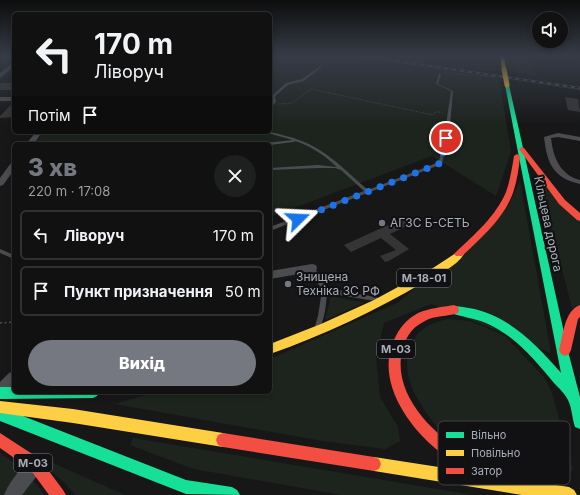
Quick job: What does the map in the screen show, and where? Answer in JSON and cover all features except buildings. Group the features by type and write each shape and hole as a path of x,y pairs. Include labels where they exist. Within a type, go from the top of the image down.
{"highway":[{"name":"Кільцева дорога","path":"506,79 518,145 573,396"},
{"name":"М-18-01","path":"518,145 562,202 580,218"},
{"name":"М-18-01","path":"272,348 316,333 355,316 386,300 449,263 483,231 507,198 514,174 518,145"},
{"name":"М-03","path":"438,442 423,428 407,406 398,384 394,363 396,345 403,330 415,319 429,312 446,309 465,311 485,317 504,327 523,341 573,396 580,422"},
{"path":"564,355 573,317 580,310"},
{"path":"0,392 12,392"},
{"path":"0,407 73,416 438,474"},
{"path":"0,414 186,487 232,495"},
{"name":"М-03","path":"0,440 35,464 58,495"},
{"path":"505,485 549,492"},
{"name":"М-03","path":"531,485 549,492 569,495"}],"street":[{"path":"0,99 12,99"},
{"path":"580,140 558,135 547,137 548,148 554,166 562,176 580,182"},
{"path":"0,183 12,168"},
{"path":"272,275 312,268"},
{"path":"0,392 12,380"},
{"path":"12,495 35,464"}],"lane":[{"path":"272,105 275,102 273,96 287,84 304,79"},
{"path":"272,228 441,163 450,113 452,91 438,84 439,79"},
{"path":"272,134 300,141 324,154 343,168 346,173"},
{"path":"272,143 300,141"},
{"path":"272,169 334,166 340,168 368,192"},
{"path":"0,251 12,257"},
{"path":"312,268 325,290 321,316 316,333"},
{"path":"325,290 363,298 386,300"}],"path":[{"path":"275,102 283,105 294,103 311,89 434,115 434,112 437,111 450,113"},
{"path":"0,324 12,322"}],"shaded area":[{"path":"272,79 499,79 511,151 496,196 432,156 272,216 272,142 36,142 42,134 272,134"},
{"path":"537,174 580,221 580,304 572,308"},
{"path":"520,181 551,353 431,304 384,323 376,357 380,397 398,427 400,441 385,449 322,441 115,404 148,394 272,394 272,358 399,302 508,206"},
{"path":"332,296 364,303 325,320"},
{"path":"448,319 470,321 505,336 544,377 552,393 560,421 438,421 438,428 416,396 411,385 407,361 410,347 417,335 427,326"},
{"path":"133,438 473,495 341,495 194,469 130,445"},
{"path":"0,453 24,470 45,495 0,495"},
{"path":"570,460 573,471 570,471"},
{"path":"53,463 125,495 75,495 65,483 47,468"}],"railway":[{"path":"519,79 580,88"}],"traffic: fast":[{"path":"507,85 563,355 580,422"},
{"path":"454,310 473,313 491,320 507,329 536,353 573,396"},
{"path":"0,393 12,393"},
{"path":"0,414 186,487 232,495"}],"traffic: slow":[{"path":"506,79 507,85"},
{"path":"272,348 325,328 361,312 448,263 459,254"},
{"path":"0,407 73,416 223,440"},
{"path":"374,464 438,474"},
{"path":"506,485 569,495"}],"traffic: jam":[{"path":"522,149 562,202 580,218"},
{"path":"459,254 485,228 503,206 514,178 517,156"},
{"path":"438,441 419,422 407,405 396,377 395,361 397,347 402,335 411,324 422,317 437,312 454,310"},
{"path":"565,350 573,317 580,310"},
{"path":"0,440 35,464 58,495"},
{"path":"223,440 374,464"}],"place":[{"name":"АГЗС Б-СЕТЬ","path":"382,223"},
{"name":"Знищена Техніка ЗС РФ","path":"288,284"}],"route":[{"path":"298,219 441,163 446,138"}]}
